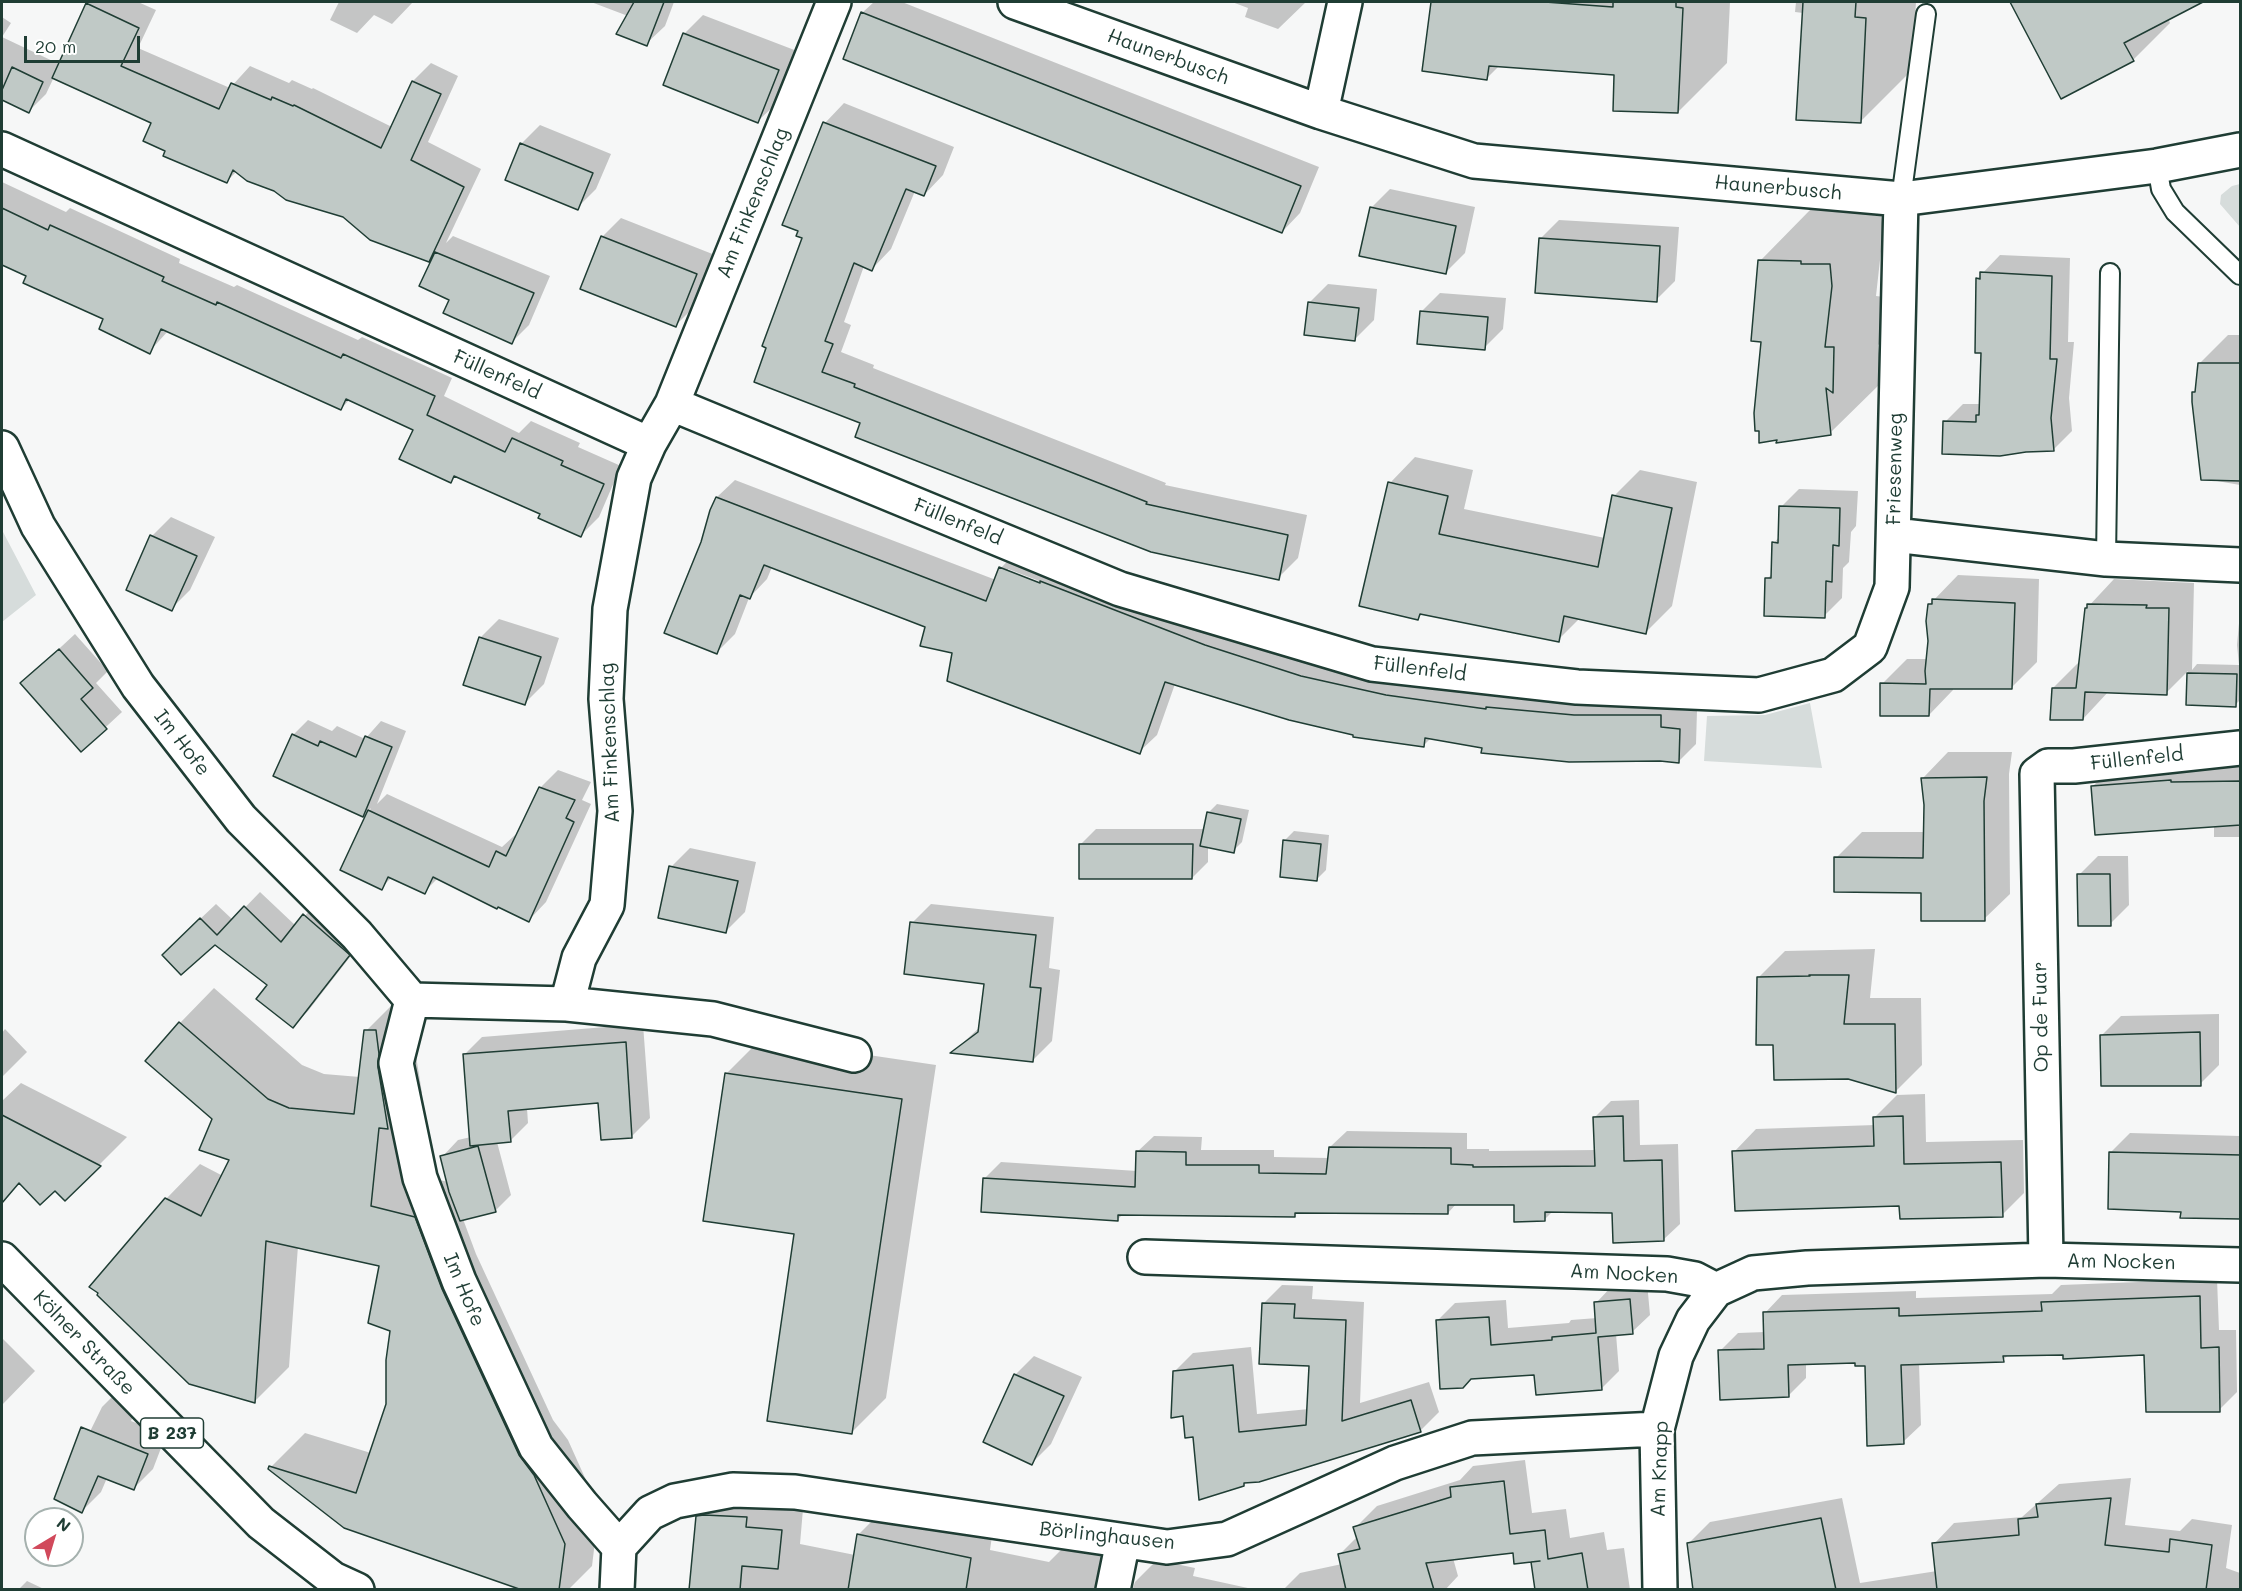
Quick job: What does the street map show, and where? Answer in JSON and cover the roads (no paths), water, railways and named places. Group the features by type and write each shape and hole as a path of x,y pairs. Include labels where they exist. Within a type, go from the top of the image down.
{"street":[{"name":"Am Finkenschlag","path":"672,405 834,2"},
{"name":"Haunerbusch","path":"1015,2 1321,112 1474,161 1901,199 2157,166 2241,150"},
{"path":"1321,112 1345,2"},
{"name":"Füllenfeld","path":"2,149 649,444"},
{"name":"Friesenweg","path":"1901,199 1894,535 2106,559 2241,565"},
{"path":"649,444 672,405"},
{"name":"Füllenfeld","path":"672,405 1120,589 1372,664 1566,686 1759,695 1833,675 1870,647 1892,587 1894,535"},
{"name":"Am Finkenschlag","path":"567,1004 579,958 607,905 615,811 606,699 610,609 634,478 649,444"},
{"name":"Im Hofe","path":"2,448 38,526 138,686 241,819 357,935 412,1000 396,1063 420,1178 459,1281 536,1447 619,1547"},
{"name":"Füllenfeld","path":"2037,774 2048,766 2074,766 2241,748"},
{"name":"Op de Fuar","path":"2037,774 2046,1260"},
{"path":"412,1000 567,1004 713,1020 854,1055"},
{"name":"Am Nocken","path":"1145,1257 1667,1274 1695,1279 1716,1290 1753,1273 1808,1268 2046,1260 2241,1264"},
{"name":"Kölner Straße","path":"2,1259 261,1523 333,1579 357,1590"},
{"name":"Am Knapp","path":"1660,1590 1657,1429 1676,1356 1693,1320 1716,1290"},
{"name":"Börlinghausen","path":"619,1547 650,1512 675,1501 733,1490 795,1492 1167,1547 1227,1539 1395,1463 1472,1438 1657,1429"},
{"path":"1113,1590 1123,1541"},
{"path":"617,1590 619,1547"}],"lane":[{"path":"1901,199 1926,14"},
{"path":"2157,166 2161,189 2175,212 2241,275"},
{"path":"2106,559 2110,273"}]}
